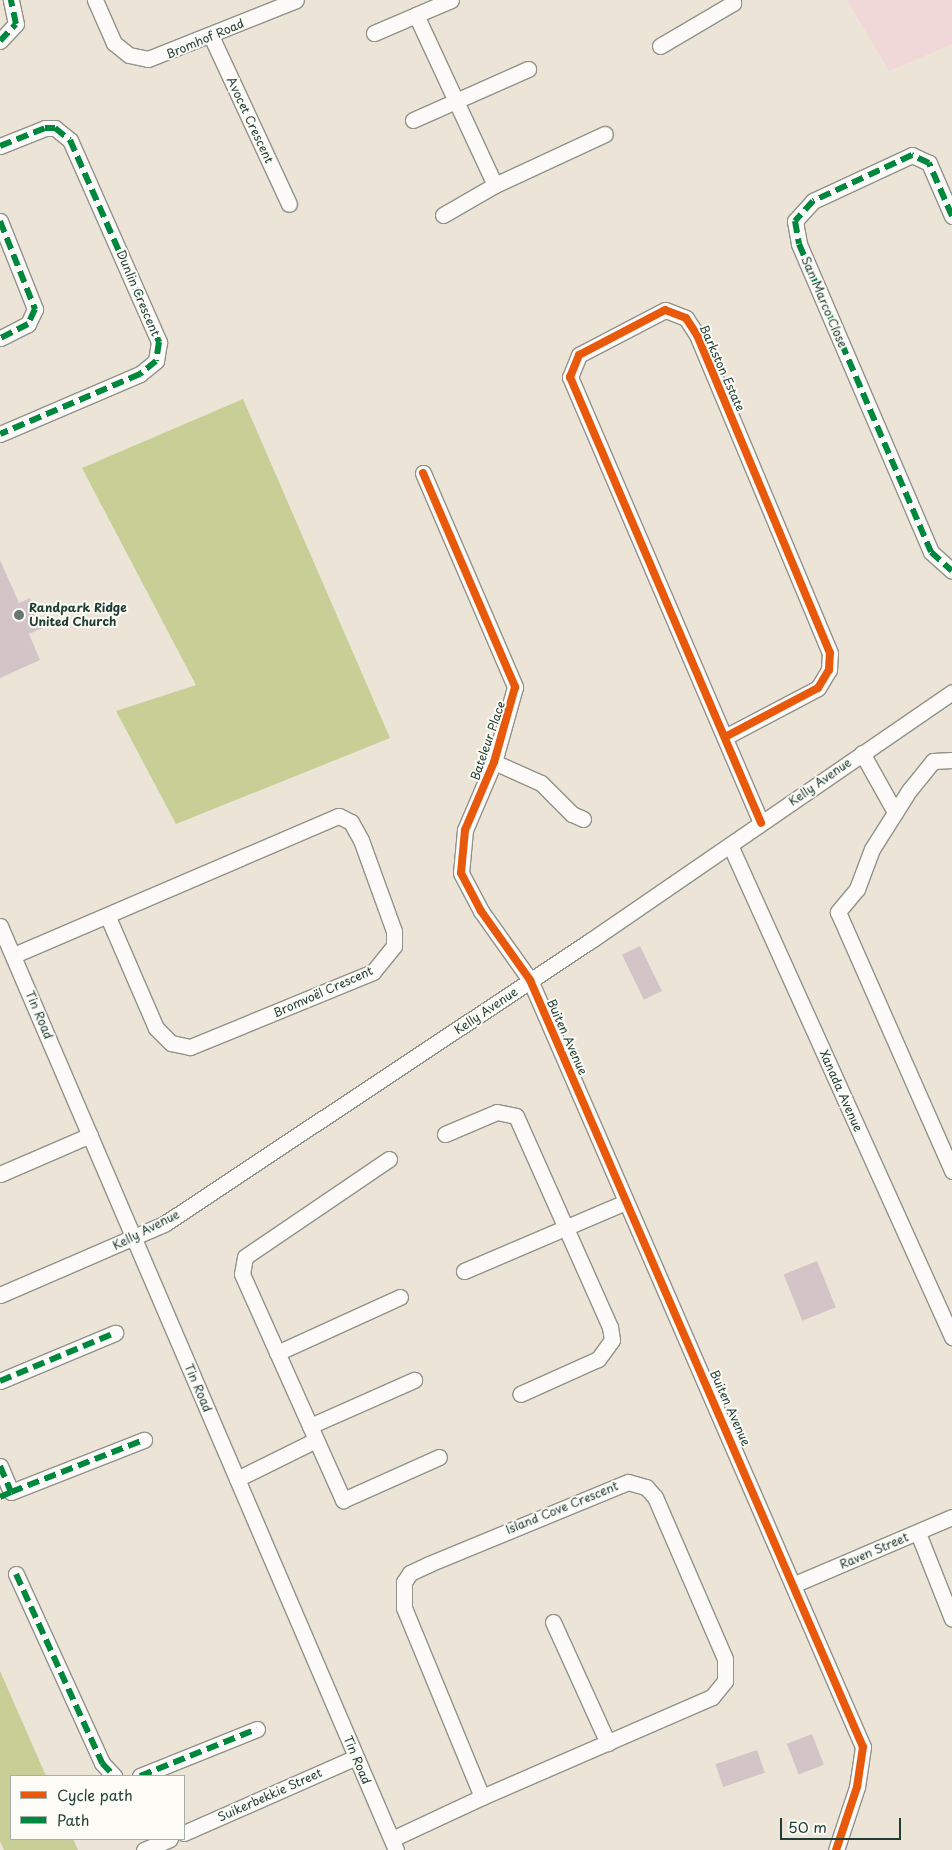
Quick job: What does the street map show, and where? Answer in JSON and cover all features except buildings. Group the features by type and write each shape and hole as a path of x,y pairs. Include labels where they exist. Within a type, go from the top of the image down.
{"street":[{"path":"0,41 16,24 11,0"},
{"name":"Bromhof Road","path":"95,0 114,44 129,55 158,58 296,0"},
{"path":"374,33 451,0"},
{"path":"660,46 735,1"},
{"path":"416,15 495,185"},
{"name":"Avocet Crescent","path":"211,36 289,204"},
{"path":"413,120 528,69"},
{"name":"Dunlin Crescent","path":"0,146 45,128 55,128 70,140 159,342 156,361 140,374 0,434"},
{"path":"443,215 495,185 604,134"},
{"name":"San Marco Close","path":"952,216 929,163 912,155 813,201 795,221 798,244 932,552 952,571"},
{"path":"0,221 35,309 28,324 0,338"},
{"name":"Barkston Estate","path":"725,737 818,688 829,670 830,653 697,335 686,318 665,310 579,355 570,377 725,737 760,823"},
{"name":"Bateleur Place","path":"423,473 514,687 494,762 465,830 461,872 481,911 530,980"},
{"name":"Kelly Avenue","path":"0,1295 134,1239 280,1149 730,845 952,692"},
{"path":"862,753 895,812"},
{"path":"952,760 933,761 895,812 866,861 858,889 838,912 952,1171"},
{"path":"494,762 541,783 566,810 584,819"},
{"name":"Bromvoël Crescent","path":"14,955 339,816 351,822 361,840 394,931 394,946 373,972 190,1047 171,1043 156,1028 108,916"},
{"name":"Xanada Avenue","path":"730,845 952,1337"},
{"name":"Tin Road","path":"0,926 394,1845"},
{"name":"Buiten Avenue","path":"530,980 795,1584 863,1747 859,1780 836,1850"},
{"path":"444,1134 497,1112 513,1114 568,1226 612,1340 598,1359 520,1394"},
{"path":"0,1174 90,1135"},
{"path":"389,1159 245,1257 242,1274 343,1500 438,1457"},
{"path":"464,1271 626,1202"},
{"path":"277,1352 400,1296"},
{"path":"0,1381 115,1333"},
{"path":"310,1426 414,1380"},
{"path":"0,1466 5,1495 144,1440"},
{"path":"237,1479 316,1440"},
{"name":"Island Cove Crescent","path":"394,1845 482,1796 712,1697 727,1672 654,1497 646,1486 628,1482 429,1564 410,1573 404,1582 404,1608 482,1796"},
{"name":"Raven Street","path":"795,1584 952,1517"},
{"path":"918,1533 952,1619"},
{"path":"16,1574 102,1762 113,1775"},
{"path":"553,1622 608,1743"},
{"path":"147,1775 257,1729"},
{"name":"Suikerbekkie Street","path":"185,1833 356,1758"},
{"path":"144,1850 168,1840"}],"shaded area":[{"path":"847,0 952,0 952,44 889,71"}],"green space":[{"path":"243,399 390,738 176,824 116,711 196,685 82,468"},
{"path":"0,1671 46,1775 10,1775 10,1840 73,1840 78,1850 4,1850 0,1841"}],"marked path":[{"path":"0,41 16,24 11,0"},
{"path":"0,146 45,128 55,128 70,140 159,342 156,361 140,374 0,434"},
{"path":"952,216 929,163 912,155 813,201 795,221 799,244 931,552 952,571"},
{"path":"0,221 35,309 28,324 0,338"},
{"path":"0,1381 115,1333"},
{"path":"0,1466 11,1492 144,1440"},
{"path":"0,1497 11,1492"},
{"path":"16,1574 102,1763 113,1775"},
{"path":"142,1775 257,1729"}],"cycle path":[{"path":"725,737 818,688 829,670 830,653 697,335 686,318 665,310 579,355 570,377 761,823"},
{"path":"423,473 515,687 494,762 465,830 461,873 481,911 530,980 863,1747 857,1787 836,1850"}],"place":[{"name":"Randpark Ridge United Church","path":"19,615"}]}
